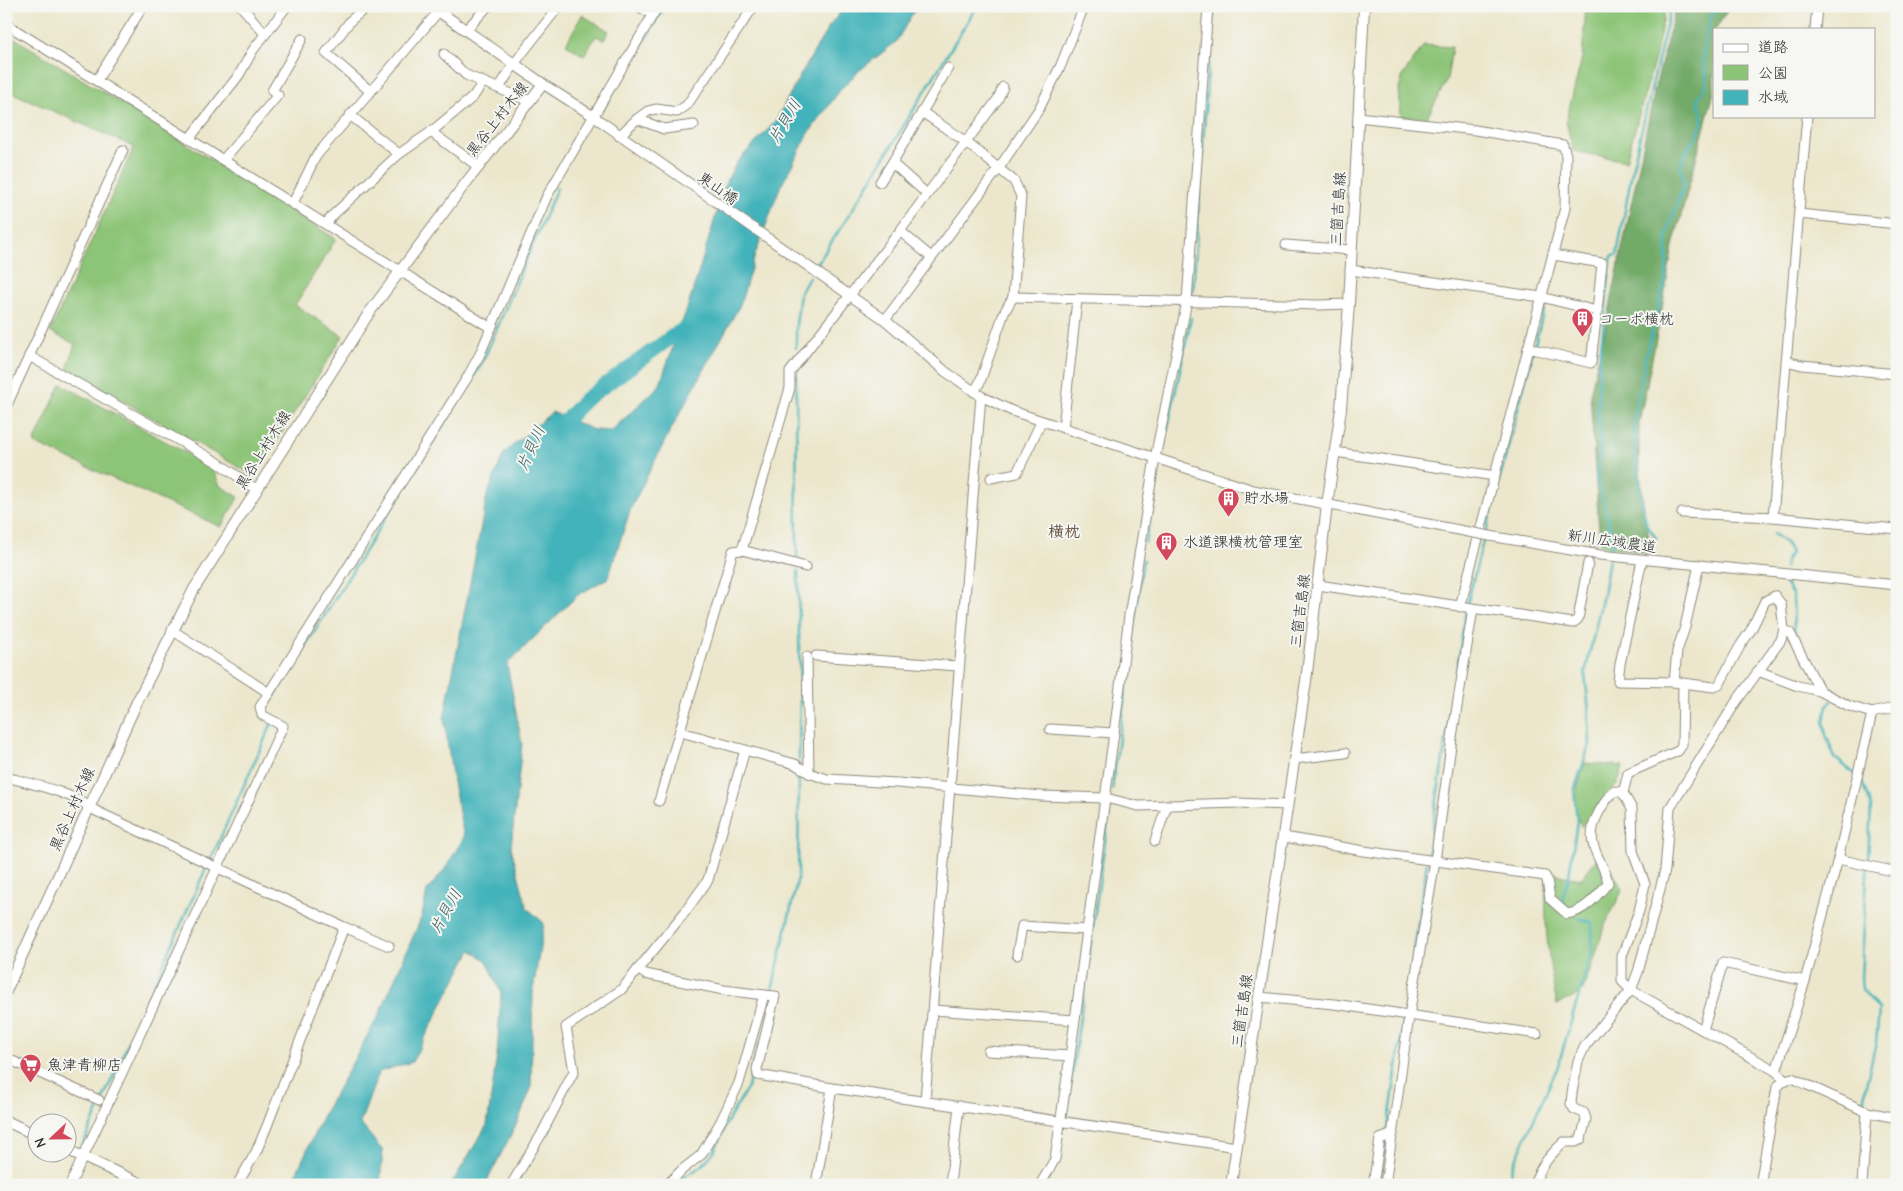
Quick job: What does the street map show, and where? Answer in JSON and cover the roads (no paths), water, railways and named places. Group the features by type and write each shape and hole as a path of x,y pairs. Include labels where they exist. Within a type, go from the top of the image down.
{"main road":[{"name":"三箇吉島線","path":"1231,1185 1258,997 1284,837 1318,585 1326,505 1341,409 1349,304 1364,6"},
{"name":"黒谷上村木線","path":"6,990 130,716 194,588 369,312 543,84 434,9"},
{"path":"6,1121 28,1131"},
{"path":"78,1155 144,1185"}],"street":[{"path":"96,80 143,6"},
{"path":"241,6 265,34"},
{"path":"189,138 238,75 265,34 287,6"},
{"path":"368,6 351,20 326,53 370,91"},
{"path":"466,30 488,6"},
{"path":"499,88 514,64 559,6"},
{"path":"70,1185 283,726 262,715 260,707 467,378 491,328 547,196 655,10 638,6"},
{"path":"619,136 648,111 656,109 677,112 687,105 754,6"},
{"path":"885,320 999,168 1039,109 1062,66 1084,6"},
{"path":"1040,1185 1055,1159 1062,1121 1129,616 1155,458 1187,301 1208,6"},
{"path":"1815,28 1817,6"},
{"path":"293,203 316,156 434,9"},
{"path":"6,24 491,328"},
{"path":"223,160 278,95 272,91 302,39"},
{"path":"444,54 466,75 529,101"},
{"path":"880,182 948,68"},
{"path":"326,224 333,215 399,154 431,132 473,97 483,82"},
{"name":"東山橋","path":"543,84 593,116 634,147 885,320 946,372 977,394 1012,411 1041,422"},
{"path":"742,550 790,388 790,372 900,231 998,99 1003,87"},
{"path":"922,112 966,142 999,168 1014,181 1021,196 1013,297 1004,313 977,394 926,1101"},
{"path":"350,115 399,154"},
{"path":"1358,117 1475,130 1563,145 1566,155 1565,208 1557,256 1460,607"},
{"path":"1773,517 1807,118"},
{"path":"637,119 664,129 694,125"},
{"path":"431,132 478,167"},
{"path":"6,407 124,150"},
{"path":"892,164 927,194"},
{"path":"1799,214 1897,224"},
{"path":"900,231 931,257"},
{"path":"1286,245 1351,250"},
{"path":"1531,349 1591,364 1602,263 1557,256"},
{"path":"1350,270 1544,298 1597,311"},
{"path":"1013,297 1077,300 1349,304"},
{"path":"1063,428 1077,300"},
{"path":"29,356 217,462 256,489"},
{"path":"1786,361 1802,365 1897,374"},
{"path":"991,478 1017,473 1041,422"},
{"name":"新川広域農道","path":"1041,422 1253,490 1326,505 1604,556 1897,585"},
{"path":"1335,452 1495,476"},
{"path":"1682,513 1773,517 1897,529"},
{"path":"660,801 733,551 742,550 806,567"},
{"path":"1534,1185 1539,1171 1549,1155 1564,1142 1576,1142 1581,1139 1586,1119 1584,1113 1574,1109 1571,1104 1578,1061 1585,1046 1631,990 1638,972 1665,870 1670,808 1736,702 1781,640 1784,630 1778,599 1775,596 1770,597 1765,601 1720,685 1618,681 1642,560"},
{"path":"1318,585 1573,623 1578,618 1588,563"},
{"path":"1699,565 1686,627 1677,651 1682,744 1678,751 1628,773 1623,793 1632,809 1633,851 1645,884 1639,911 1622,956 1622,981 1631,990 1776,1072 1785,1080"},
{"path":"1385,1185 1393,1134 1405,1015 1435,860 1453,731 1473,609"},
{"path":"172,630 269,693"},
{"path":"1784,630 1790,633 1820,691"},
{"path":"810,773 811,656 958,666"},
{"path":"1758,671 1798,686 1820,691 1849,706 1872,713 1897,707"},
{"path":"1776,1072 1838,859 1872,713"},
{"path":"1050,729 1114,733"},
{"path":"680,732 795,764 810,773 827,779 1041,796 1106,798 1138,806 1238,803 1287,805"},
{"path":"511,1185 541,1135 574,1071 566,1027 621,990 685,912 708,880 745,750"},
{"path":"1294,760 1345,753"},
{"path":"6,777 47,788 85,803 96,811 344,927 389,946"},
{"path":"1284,837 1545,876 1550,899 1555,905 1567,914 1576,913 1608,884 1607,876 1593,847 1591,833 1604,801 1614,792 1623,793"},
{"path":"1156,841 1167,805"},
{"path":"1838,859 1897,872"},
{"path":"1018,955 1022,926 1087,930"},
{"path":"237,1185 256,1152 267,1126 344,927"},
{"path":"1703,1030 1723,963 1804,981"},
{"path":"638,969 645,974 724,990 775,996 757,1069 758,1075 832,1088 1237,1147"},
{"path":"667,1185 701,1155 721,1121 739,1083 764,994"},
{"path":"1258,997 1334,1004 1537,1034"},
{"path":"932,1010 1075,1020"},
{"path":"988,1051 1070,1056"},
{"path":"6,1058 99,1100"},
{"path":"1760,1185 1777,1087 1785,1080 1792,1078 1867,1112 1897,1118"},
{"path":"816,1185 832,1088"},
{"path":"950,1185 960,1106"},
{"path":"1862,1185 1867,1112"},
{"path":"1373,1185 1380,1139 1393,1134"}],"water":[{"path":"845,6 917,6 896,42 860,70 841,89 809,133 779,190 755,255 740,305 669,433 631,508 608,578 578,595 507,664 522,744 511,847 527,908 544,923 533,991 531,1089 518,1121 485,1185 449,1185 487,1125 497,1055 501,993 487,961 471,950 412,1062 379,1072 360,1123 383,1151 380,1185 291,1185 322,1117 379,1015 422,916 427,891 445,869 464,837 453,782 444,718 487,495 504,453 552,412 594,430 611,431 659,386 691,297 726,182 737,162 775,122 828,28"}],"waterway":[{"path":"602,110 665,6"},
{"path":"817,264 848,217 977,6"},
{"path":"1210,42 1214,6"},
{"path":"1610,553 1612,542 1609,523 1597,480 1600,444 1598,408 1599,366 1611,260 1612,256 1617,255 1633,166 1671,6"},
{"path":"1656,538 1647,525 1644,516 1635,457 1634,418 1646,356 1666,277 1667,233 1683,186 1681,164 1701,124 1702,116 1698,99 1705,89 1707,82 1703,61 1704,46 1708,26 1716,6"},
{"path":"1193,292 1209,53"},
{"path":"270,715 265,711 482,363 557,188"},
{"path":"1486,532 1559,251 1611,260"},
{"path":"796,348 796,325 800,293 810,276"},
{"path":"1163,451 1191,318"},
{"name":"片貝川","path":"553,433 586,399 673,336 696,322"},
{"path":"796,374 797,560"},
{"path":"1145,543 1158,475"},
{"path":"1773,534 1784,542 1791,553 1786,560 1785,567"},
{"path":"1467,605 1484,537"},
{"path":"1566,908 1563,895 1568,882 1577,822 1574,791 1590,743 1585,673 1603,595 1609,559"},
{"path":"1112,790 1143,560"},
{"path":"798,571 799,760"},
{"path":"1784,581 1793,596 1794,629 1798,639"},
{"path":"1428,857 1466,610"},
{"path":"1818,679 1839,695 1837,697"},
{"path":"1832,701 1827,705 1824,722 1826,735 1835,758 1861,779 1871,807 1861,978 1862,989 1879,1010 1876,1043 1865,1089 1863,1108"},
{"path":"210,861 272,723"},
{"path":"772,991 798,877 799,774"},
{"path":"1068,1102 1110,806"},
{"path":"1387,1134 1427,862"},
{"path":"79,1153 207,866"},
{"path":"1507,1185 1513,1166 1558,1066 1592,951 1592,923 1579,918"},
{"path":"674,1185 702,1166 715,1150 726,1124 748,1087 759,1043"},
{"path":"1379,1185 1386,1139"},
{"path":"64,1185 74,1164"}],"tunnel":[{"path":"1588,563 1595,544"}],"place":[{"name":"コーポ横枕","path":"1583,338"},
{"name":"貯水場","path":"1228,517"},
{"name":"水道課横枕管理室","path":"1167,561"},
{"name":"魚津青柳店","path":"31,1084"}],"district":[{"name":"横枕","path":"1064,531"}]}
